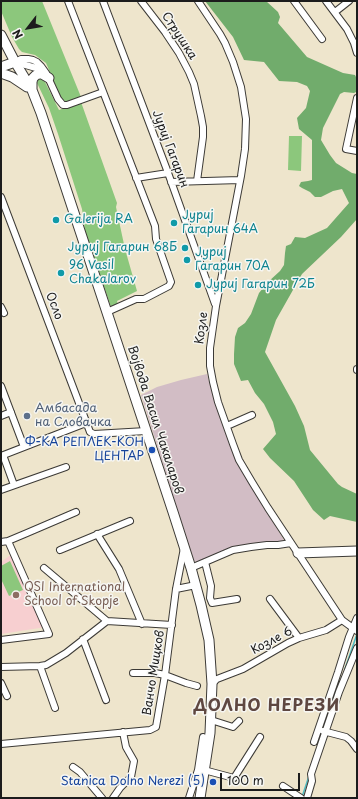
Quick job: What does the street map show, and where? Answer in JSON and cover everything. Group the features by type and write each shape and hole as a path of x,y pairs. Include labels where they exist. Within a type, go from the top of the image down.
{"street":[{"path":"68,1 155,226 156,239 171,282 169,286 144,299 136,299 107,312"},
{"name":"Јуриј Гагарин","path":"103,1 216,306"},
{"name":"Струшка","path":"141,1 179,53 194,84 201,116 203,137 197,181"},
{"name":"Козле","path":"198,1 225,43 237,70 245,107 245,149 216,306 210,348 210,366 218,402 239,460 268,508 342,620 355,629"},
{"path":"294,1 322,40"},
{"path":"326,1 347,29 357,53"},
{"path":"335,12 349,1"},
{"name":"Војвода Васил Чакаларов","path":"1,35 32,90 44,120 196,585 209,640 212,684 209,743 200,798"},
{"path":"1,67 15,62 36,68 47,76 61,104 64,105 103,92"},
{"path":"1,73 12,77 32,90"},
{"path":"32,90 33,78 36,75 42,74 47,76"},
{"path":"357,98 346,149 357,151"},
{"path":"136,178 168,173"},
{"path":"171,182 240,180"},
{"name":"Осло","path":"1,197 3,210 86,423"},
{"path":"1,307 4,313"},
{"path":"1,386 24,447"},
{"path":"1,416 11,412"},
{"path":"226,426 252,415"},
{"path":"14,485 2,455 86,423 90,432 94,434 146,431"},
{"path":"1,490 66,467"},
{"path":"1,542 8,541 76,512"},
{"path":"60,550 130,521"},
{"path":"97,534 119,569 142,624"},
{"path":"1,640 49,634 8,541"},
{"path":"191,568 233,550 291,543"},
{"name":"Ванчо Мицков","path":"1,737 2,743 150,730 156,727 165,674 176,589 184,547"},
{"path":"298,553 357,551"},
{"path":"205,562 212,603 237,599"},
{"path":"44,568 107,621 172,625"},
{"path":"176,589 196,585"},
{"path":"270,599 299,638"},
{"path":"314,742 349,637 355,629 357,618"},
{"name":"Козле 6","path":"212,684 217,680 243,669 299,638 326,630 342,620"},
{"path":"1,667 40,666 50,663 107,621"},
{"path":"83,639 106,700"},
{"path":"307,798 312,781 311,774 332,712 357,648"},
{"path":"40,666 55,708"},
{"path":"338,672 347,674"},
{"path":"133,673 165,674 197,686"},
{"path":"1,683 7,696"},
{"path":"211,720 234,727 239,721"},
{"path":"318,729 346,737 357,749"},
{"path":"113,798 120,788 132,777 134,761 126,747 123,732"},
{"path":"189,798 198,770 203,737"},
{"path":"204,770 234,778 260,737"},
{"path":"73,767 80,772 102,798"},
{"path":"284,786 300,797"}],"shaded area":[{"path":"207,374 236,459 284,540 233,547 197,562 194,561 141,395 157,387"},
{"name":"QSI International School of Skopje","path":"12,554 46,627 1,634 1,562"}],"green space":[{"path":"1,1 42,1 81,97 67,102 63,100 46,63 35,55 22,52 19,49 1,11"},
{"path":"205,1 266,1 278,12 280,17 278,23 307,57 343,73 355,75 357,79 356,92 344,92 340,94 323,128 321,140 336,163 352,173 357,174 357,219 341,237 302,274 276,320 265,352 295,406 304,426 310,450 338,484 357,494 357,522 330,516 324,520 313,510 294,481 270,458 263,449 276,434 273,422 264,404 255,393 248,380 241,381 234,364 235,337 238,328 245,323 251,314 259,293 284,265 286,246 291,244 295,237 305,238 327,228 349,203 342,189 333,191 321,197 315,197 310,192 299,186 301,182 312,180 312,140 299,129 297,118 306,108 310,91 307,86 297,82 279,81 264,62 244,60 233,37"},
{"path":"40,79 44,80 59,110 81,102 117,203 116,207 125,249 137,291 117,301 118,305 111,307 85,231 82,209 58,134 49,108 37,83"},
{"path":"289,136 302,136 301,171 288,170"},
{"path":"10,561 23,590 9,596 1,579 1,566"}],"waterway":[{"path":"345,669 357,634"},
{"path":"302,797 309,776"}],"place":[{"name":"Galerija RA","path":"56,220"},
{"name":"Јуриј Гагарин 64А","path":"174,223"},
{"name":"Јуриј Гагарин 68Б","path":"185,248"},
{"name":"Јуриј Гагарин 70А","path":"187,260"},
{"name":"96 Vasil Chakalarov","path":"61,273"},
{"name":"Јуриј Гагарин 72Б","path":"198,285"},
{"name":"Амбасада на Словачка","path":"27,416"},
{"name":"Ф-КА РЕПЛЕК-КОН ЦЕНТАР","path":"152,450"},
{"name":"QSI International School of Skopje","path":"16,595"},
{"name":"Stanica Dolno Nerezi (5)","path":"213,782"}],"district":[{"name":"ДОЛНО НЕРЕЗИ","path":"267,707"}]}
